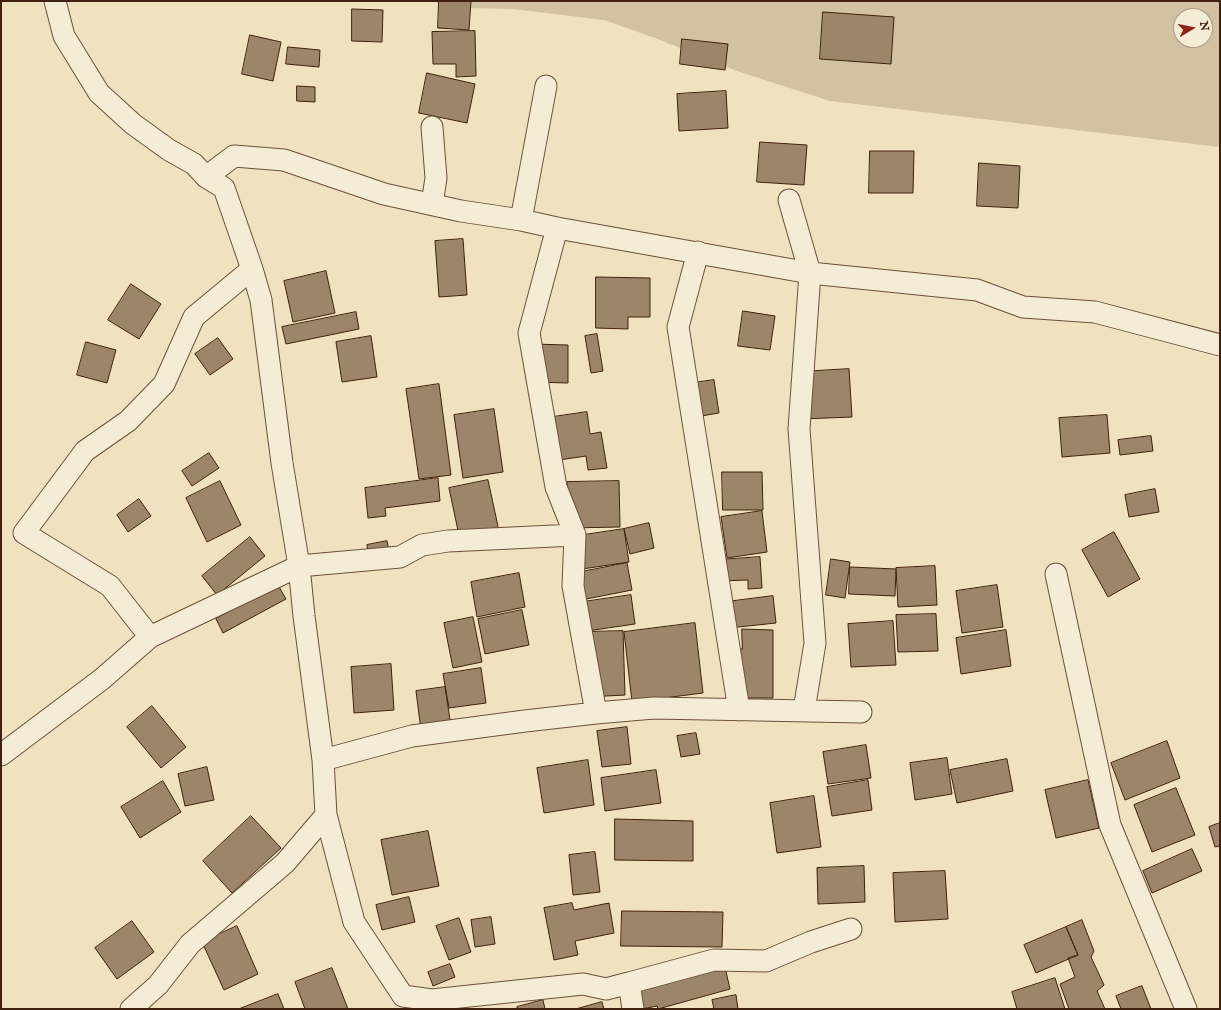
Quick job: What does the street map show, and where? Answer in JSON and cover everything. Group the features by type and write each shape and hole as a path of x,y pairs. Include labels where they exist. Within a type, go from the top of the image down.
{"street":[{"path":"55,1 64,36 99,93 133,124 169,150 194,164 206,178 224,188 261,300 282,463 299,566 323,760 326,815 354,922 402,1003 583,984 606,988 714,960 766,961 811,942 851,929"},
{"path":"521,220 546,86"},
{"path":"432,127 436,178 432,204"},
{"path":"206,178 234,156 284,160 384,194 432,204 810,273 977,290 1023,307 1095,312 1220,345"},
{"path":"789,200 810,273 799,429 815,643 804,710"},
{"path":"557,228 529,333 556,487 575,535 573,586 596,713"},
{"path":"698,252 678,328 739,710"},
{"path":"150,637 110,586 24,532 85,451 128,421 164,384 194,317 252,269"},
{"path":"1,755 102,679 150,637 299,566 400,557 422,545 448,542 575,535"},
{"path":"1056,574 1110,825 1186,1009"},
{"path":"323,760 412,736 596,713 654,708 861,712"},
{"path":"131,1009 158,986 190,944 285,863 326,815"},
{"path":"629,983 633,1009"}],"shaded area":[{"path":"428,1 1220,1 1220,147 830,101 737,71 655,38 604,20 513,9 469,8"}],"building":[{"path":"439,1 471,1 469,30 438,28"},
{"path":"352,9 383,10 382,42 352,41"},
{"path":"823,12 894,17 891,64 820,59"},
{"path":"475,31 476,76 456,77 456,64 433,64 432,32"},
{"path":"250,35 281,42 273,81 242,74"},
{"path":"682,39 728,44 725,70 680,64"},
{"path":"288,47 320,50 319,67 286,64"},
{"path":"427,73 475,84 467,123 419,113"},
{"path":"297,86 315,87 315,102 297,101"},
{"path":"726,91 728,128 679,131 677,94"},
{"path":"760,142 807,145 804,185 757,182"},
{"path":"870,151 914,151 913,193 869,193"},
{"path":"979,163 1020,166 1018,208 977,206"},
{"path":"463,239 467,295 439,297 435,241"},
{"path":"326,271 335,313 293,322 284,281"},
{"path":"596,277 650,278 650,317 628,317 628,329 596,328"},
{"path":"131,284 161,304 139,339 108,320"},
{"path":"743,311 775,316 770,350 738,346"},
{"path":"356,312 359,329 286,344 282,327"},
{"path":"597,334 603,371 591,373 585,336"},
{"path":"371,336 377,377 342,382 336,342"},
{"path":"218,338 233,359 210,375 195,354"},
{"path":"86,342 116,350 107,383 77,375"},
{"path":"531,344 568,345 568,383 530,382"},
{"path":"849,369 852,417 802,419 800,372"},
{"path":"714,380 719,413 683,419 678,385"},
{"path":"439,384 451,475 419,479 406,389"},
{"path":"494,409 503,472 463,478 454,415"},
{"path":"587,412 590,434 601,432 607,468 588,470 586,456 559,460 553,417"},
{"path":"1107,415 1110,453 1062,457 1059,418"},
{"path":"1151,436 1153,451 1120,455 1118,440"},
{"path":"209,453 219,468 192,486 182,471"},
{"path":"722,472 762,472 763,510 723,510"},
{"path":"438,478 440,501 385,508 386,516 368,518 365,488"},
{"path":"488,480 499,531 460,540 449,488"},
{"path":"220,481 241,525 207,542 186,498"},
{"path":"619,481 620,527 569,528 567,482"},
{"path":"1155,489 1159,512 1129,517 1125,495"},
{"path":"139,499 151,516 128,532 117,515"},
{"path":"762,511 767,552 727,558 721,517"},
{"path":"649,523 654,548 630,554 624,529"},
{"path":"624,529 629,562 569,571 564,538"},
{"path":"1114,532 1140,579 1108,597 1082,550"},
{"path":"250,537 265,556 217,595 202,576"},
{"path":"387,541 390,555 369,559 367,545"},
{"path":"760,557 762,588 748,589 748,580 721,581 719,560"},
{"path":"831,559 850,562 845,598 826,595"},
{"path":"627,563 632,590 571,602 566,575"},
{"path":"935,566 937,605 898,607 896,568"},
{"path":"850,567 896,569 895,596 849,594"},
{"path":"519,573 525,607 477,617 471,582"},
{"path":"278,585 286,599 223,633 216,619"},
{"path":"997,585 1003,627 962,633 956,591"},
{"path":"631,595 635,624 573,633 569,604"},
{"path":"773,596 776,623 729,628 726,602"},
{"path":"522,610 529,645 485,654 478,619"},
{"path":"936,614 938,651 898,652 896,615"},
{"path":"473,617 482,662 453,668 444,623"},
{"path":"893,621 896,665 851,667 848,624"},
{"path":"695,623 703,693 632,702 624,632"},
{"path":"742,629 773,630 773,698 730,698 730,649 742,649"},
{"path":"1006,630 1011,666 961,674 956,638"},
{"path":"623,631 625,695 587,697 585,632"},
{"path":"391,664 394,710 354,713 351,667"},
{"path":"481,668 486,703 449,708 443,674"},
{"path":"445,687 451,726 421,730 416,691"},
{"path":"152,706 186,747 161,768 127,727"},
{"path":"627,727 631,764 602,767 597,731"},
{"path":"696,733 700,754 681,757 677,736"},
{"path":"1167,741 1180,778 1125,800 1111,763"},
{"path":"866,745 871,778 828,784 823,752"},
{"path":"947,758 952,794 915,800 910,763"},
{"path":"1007,759 1013,791 957,803 950,770"},
{"path":"588,760 594,805 544,813 537,768"},
{"path":"207,767 214,800 185,806 178,774"},
{"path":"656,770 661,803 605,811 601,778"},
{"path":"868,780 872,810 832,816 827,787"},
{"path":"1088,780 1099,828 1056,838 1045,790"},
{"path":"163,781 181,812 140,838 121,807"},
{"path":"1176,788 1195,835 1152,852 1134,805"},
{"path":"814,796 821,847 777,853 770,803"},
{"path":"251,816 281,848 232,893 203,861"},
{"path":"615,819 693,821 693,861 615,860"},
{"path":"1220,823 1220,846 1215,847 1209,827"},
{"path":"428,831 439,886 392,895 381,840"},
{"path":"1192,849 1202,871 1152,893 1143,871"},
{"path":"595,852 600,892 573,895 569,855"},
{"path":"864,866 865,902 818,904 817,868"},
{"path":"945,871 948,919 895,922 893,873"},
{"path":"409,897 415,922 382,930 376,905"},
{"path":"572,903 574,910 609,903 614,933 575,941 578,955 554,960 544,908"},
{"path":"622,911 723,912 722,947 621,946"},
{"path":"491,917 495,944 475,947 471,920"},
{"path":"459,918 471,952 449,960 436,926"},
{"path":"1082,920 1094,951 1091,957 1104,985 1097,991 1105,1009 1069,1009 1060,984 1075,977 1068,958 1078,955 1066,927"},
{"path":"132,921 154,952 117,979 95,948"},
{"path":"237,926 258,974 224,990 202,942"},
{"path":"1066,927 1078,955 1036,973 1024,945"},
{"path":"450,964 455,977 433,986 428,972"},
{"path":"725,967 730,989 658,1009 657,1006 642,1009 638,991"},
{"path":"332,968 348,1009 305,1009 295,982"},
{"path":"1055,978 1065,1009 1017,1009 1012,992"},
{"path":"1142,986 1151,1009 1121,1009 1116,996"},
{"path":"278,994 284,1009 239,1009"},
{"path":"736,995 738,1009 714,1009 712,1000"},
{"path":"543,1000 545,1009 517,1009 517,1007"},
{"path":"602,1002 604,1009 576,1009"}]}
